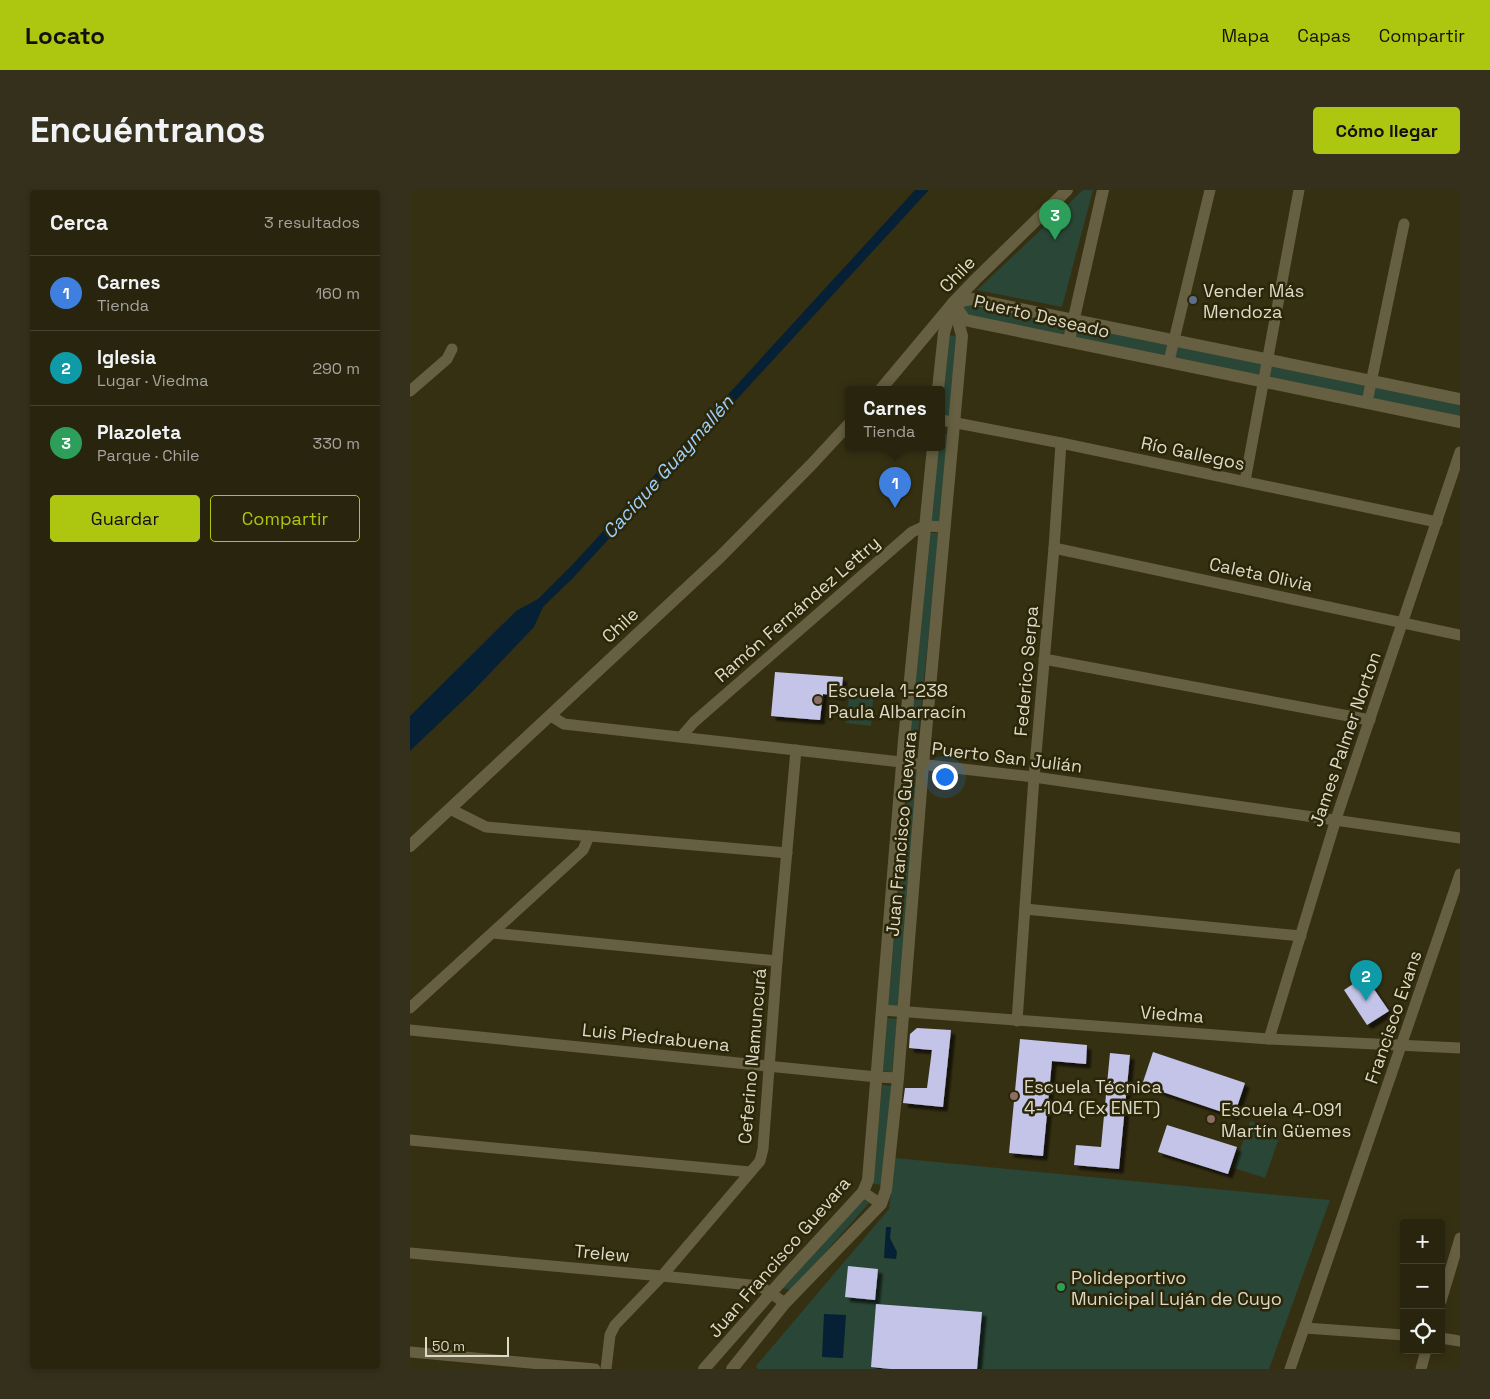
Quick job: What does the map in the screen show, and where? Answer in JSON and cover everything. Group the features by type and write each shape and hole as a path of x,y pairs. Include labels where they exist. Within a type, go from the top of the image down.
{"street":[{"name":"Chile","path":"883,386 974,280 1067,190"},
{"path":"1069,340 1103,190"},
{"path":"1168,361 1210,190"},
{"path":"1245,481 1299,190"},
{"path":"1366,402 1404,224"},
{"name":"Puerto Deseado","path":"1460,399 972,299 953,303 965,320 1460,422"},
{"path":"938,386 944,333 953,303"},
{"name":"Juan Francisco Guevara","path":"732,1369 786,1303 881,1204 886,1190 904,1011 923,764 945,527 948,421 962,336 953,303"},
{"path":"410,391 447,359 452,349"},
{"name":"Río Gallegos","path":"948,421 1437,522"},
{"name":"Chile","path":"410,846 720,557 845,428"},
{"name":"Federico Serpa","path":"1018,1021 1034,777 1061,443"},
{"name":"Juan Francisco Guevara","path":"704,1369 863,1192 868,1180 903,762 933,451"},
{"name":"James Palmer Norton","path":"1270,1039 1336,820 1460,452"},
{"path":"926,526 945,527"},
{"name":"Ramón Fernández Lettry","path":"681,737 694,722 904,538 926,526"},
{"name":"Caleta Olivia","path":"1054,548 1460,634"},
{"path":"1044,658 1370,720"},
{"name":"Puerto San Julián","path":"551,716 564,724 1034,777 1460,838"},
{"name":"Ceferino Namuncurá","path":"606,1369 610,1335 615,1325 662,1276 760,1161 763,1149 777,961 796,750"},
{"path":"450,809 486,827 787,853"},
{"path":"410,1008 583,850 589,836"},
{"name":"Francisco Evans","path":"1290,1369 1460,874"},
{"path":"1025,909 1301,936"},
{"path":"493,933 777,961"},
{"name":"Viedma","path":"882,1010 1270,1039 1460,1048"},
{"name":"Luis Piedrabuena","path":"410,1030 898,1078"},
{"path":"410,1140 750,1172"},
{"path":"863,1192 881,1204"},
{"path":"1445,1288 1459,1242"},
{"name":"Trelew","path":"410,1253 760,1286 786,1303"},
{"path":"1305,1328 1400,1335"},
{"path":"1445,1339 1460,1341"},
{"path":"410,1352 514,1365 595,1369"},
{"path":"1420,1369 1425,1354"}],"green space":[{"path":"1083,190 1093,190 1062,307 977,290"},
{"path":"972,299 1460,399 1460,422 965,320 953,303"},
{"path":"947,335 957,336 951,421 945,420 945,386 942,386"},
{"path":"945,434 950,434 943,525 926,524 934,451 945,451"},
{"path":"926,533 940,533 915,760 904,760"},
{"path":"850,687 874,689 871,726 846,723"},
{"path":"910,766 920,767 898,1007 888,1006"},
{"path":"887,1018 897,1019 892,1072 882,1071"},
{"path":"882,1085 892,1086 883,1185 873,1184"},
{"path":"1250,1121 1281,1132 1265,1178 1234,1168"},
{"name":"Polideportivo Municipal Luján de Cuyo","path":"895,1158 1330,1200 1269,1369 758,1369 756,1366 889,1209"},
{"path":"861,1198 869,1203 792,1290 781,1288"}],"water":[{"name":"Cacique Guaymallén","path":"915,190 929,190 573,578 543,607 534,627 473,691 410,751 410,716 516,611 538,599 574,563"},
{"path":"886,1227 891,1227 890,1238 897,1252 896,1259 884,1258"},
{"path":"824,1314 846,1315 843,1358 822,1357"}],"building":[{"path":"775,672 843,677 841,696 823,694 820,720 771,716"},
{"path":"1365,976 1389,1011 1367,1025 1344,990"},
{"path":"917,1028 951,1030 943,1107 903,1103 905,1088 927,1088 932,1050 909,1048 910,1034"},
{"path":"1020,1039 1087,1045 1086,1064 1052,1061 1043,1156 1009,1153"},
{"path":"1153,1052 1245,1083 1234,1116 1142,1085"},
{"path":"1110,1053 1130,1055 1119,1169 1074,1165 1076,1145 1101,1147"},
{"path":"1167,1125 1237,1147 1228,1174 1158,1152"},
{"path":"848,1266 878,1269 875,1300 845,1297"},
{"path":"876,1304 982,1312 977,1369 891,1369 871,1367"}],"place":[{"name":"Plazoleta","path":"1055,240"},
{"name":"Vender Más Mendoza","path":"1193,300"},
{"name":"Carnes","path":"895,508"},
{"name":"Escuela 1-238 Paula Albarracín","path":"818,700"},
{"name":"Iglesia","path":"1366,1001"},
{"name":"Escuela Técnica 4-104 (Ex ENET)","path":"1014,1096"},
{"name":"Escuela 4-091 Martín Güemes","path":"1211,1119"},
{"name":"Polideportivo Municipal Luján de Cuyo","path":"1061,1287"}]}
